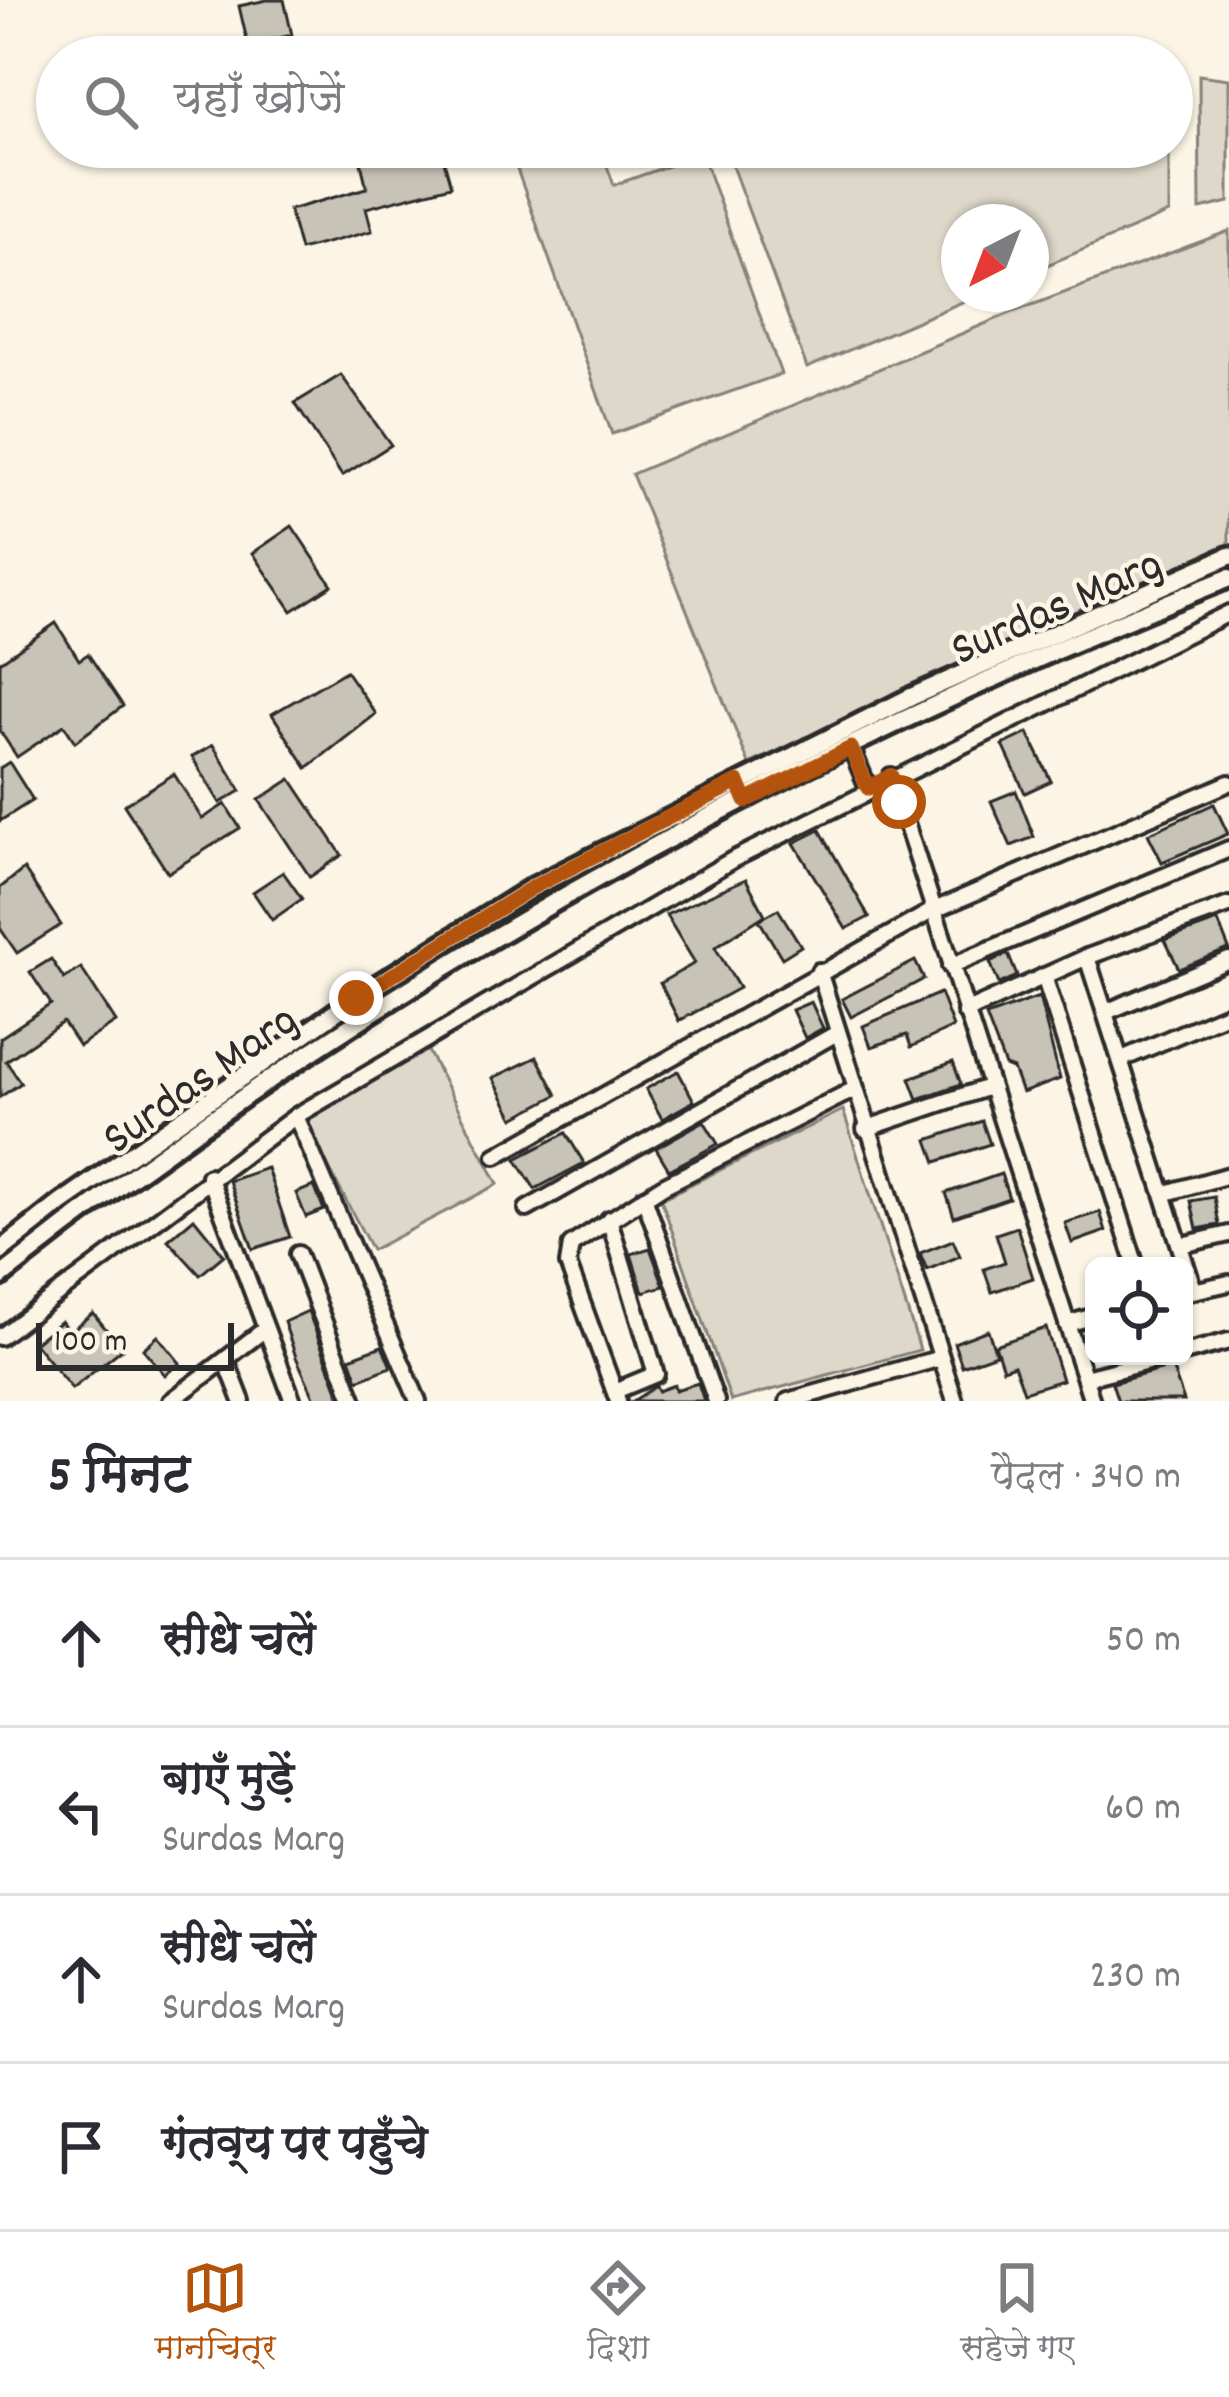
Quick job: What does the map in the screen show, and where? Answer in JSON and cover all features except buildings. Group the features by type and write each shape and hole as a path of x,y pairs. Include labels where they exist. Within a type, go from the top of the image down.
{"main road":[{"name":"Surdas Marg","path":"0,1251 61,1203 356,998 533,887 738,782 1155,584 1229,556"},
{"name":"Surdas Marg","path":"0,1277 69,1222 364,1018 543,905 851,748 1229,578"},
{"path":"738,782 746,801"}],"street":[{"path":"0,1337 209,1175 296,1116 734,859 891,776 1229,613"},
{"path":"851,748 868,788"},
{"path":"891,776 1092,1401"},
{"path":"496,1156 932,911 1229,783"},
{"path":"950,966 1229,849"},
{"path":"965,1012 1087,957 1229,905"},
{"path":"1087,957 1185,1257"},
{"path":"1106,1012 1229,960"},
{"path":"819,971 955,1401"},
{"path":"1044,976 1133,1257"},
{"path":"1121,1058 1229,1013"},
{"path":"527,1209 837,1033"},
{"path":"866,1129 989,1087"},
{"path":"609,1219 656,1374 617,1396 568,1264 571,1245 609,1219 644,1198 853,1090"},
{"path":"296,1116 418,1401"},
{"path":"209,1175 293,1401"},
{"path":"1166,1193 1229,1175"},
{"path":"644,1198 716,1401"},
{"path":"1183,1245 1229,1234"},
{"path":"298,1253 354,1401"},
{"path":"1193,1291 1229,1283"},
{"path":"1067,1324 1085,1319"},
{"path":"180,1398 264,1330"},
{"path":"1193,1351 1229,1341"},
{"path":"788,1401 941,1358"},
{"path":"226,1360 242,1401"},
{"path":"1084,1378 1135,1365"}],"shaded area":[{"path":"1199,75 1229,79 1229,202 1200,209"},
{"path":"517,168 608,168 614,185 662,168 707,168 781,374 612,434"},
{"path":"733,168 1169,168 1169,213 1049,264 1049,204 941,204 941,311 807,368"},
{"path":"1229,231 1229,551 1189,564 749,764 632,474 1008,314 1049,312 1049,299"},
{"path":"427,1049 498,1184 372,1250 301,1115"},
{"path":"843,1110 920,1350 731,1401 661,1199"}],"route":[{"path":"356,998 533,887 738,782 746,801 851,748 868,788 891,776 899,802"}]}
